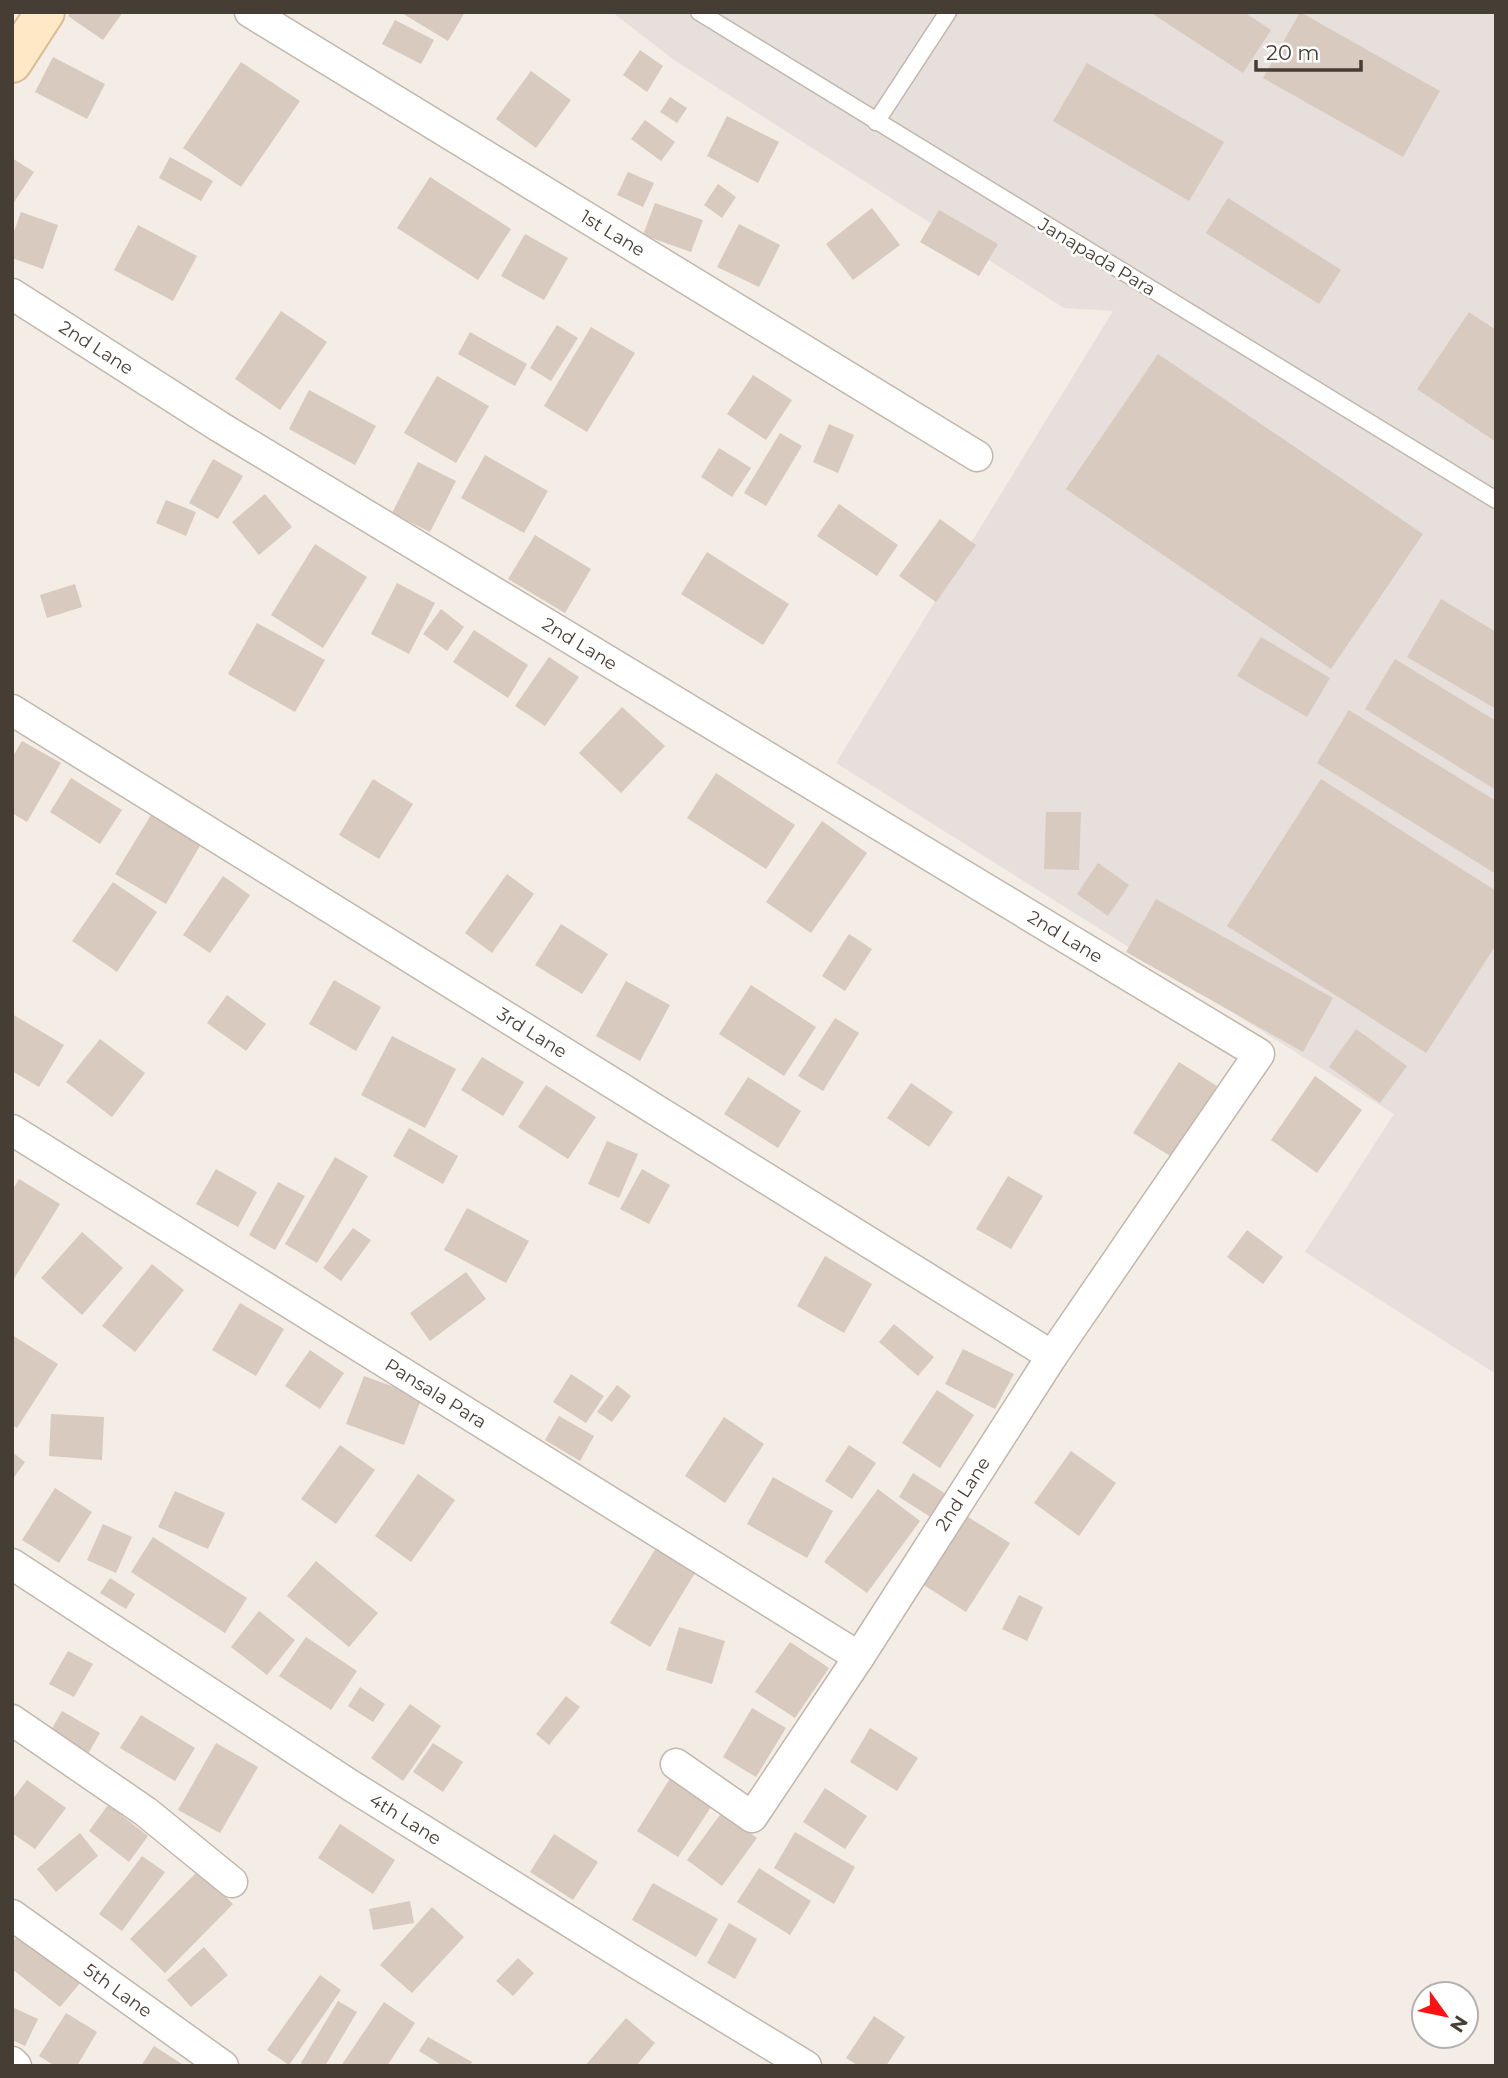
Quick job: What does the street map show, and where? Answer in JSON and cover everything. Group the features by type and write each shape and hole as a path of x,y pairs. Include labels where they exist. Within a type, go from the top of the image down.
{"street":[{"path":"12,63 45,12"},
{"name":"1st Lane","path":"250,12 977,456"},
{"name":"2nd Lane","path":"12,294 220,427 1259,1054 1052,1356 859,1657 752,1816 676,1764"},
{"name":"3rd Lane","path":"12,710 1052,1356"},
{"name":"Pansala Para","path":"12,1130 859,1657"},
{"name":"4th Lane","path":"12,1564 350,1785 806,2066"},
{"path":"12,1720 146,1812 232,1882"},
{"name":"5th Lane","path":"12,1915 223,2066"}],"lane":[{"name":"Janapada Para","path":"699,12 1496,500"},
{"path":"876,122 948,12"}],"shaded area":[{"path":"612,12 1496,12 1496,1374 1305,1252 1394,1114 836,763 1113,311 1064,308 674,60"}],"building":[{"path":"71,12 123,12 103,40 68,16"},
{"path":"400,12 465,12 448,41"},
{"path":"1150,12 1244,12 1271,30 1243,73"},
{"path":"1300,12 1440,91 1403,157 1263,78"},
{"path":"395,20 434,40 421,64 382,44"},
{"path":"640,50 663,66 647,92 623,75"},
{"path":"53,57 105,84 87,119 35,92"},
{"path":"241,62 300,101 241,187 183,148"},
{"path":"1087,63 1224,142 1189,201 1053,121"},
{"path":"531,71 571,100 536,148 496,119"},
{"path":"670,97 687,108 677,123 660,112"},
{"path":"727,116 779,142 758,183 707,156"},
{"path":"645,120 675,142 661,161 631,139"},
{"path":"170,157 213,181 201,201 159,178"},
{"path":"12,158 34,172 12,205"},
{"path":"628,172 654,183 643,207 617,195"},
{"path":"430,177 511,229 478,280 397,228"},
{"path":"718,184 736,197 722,218 704,205"},
{"path":"1228,198 1341,270 1319,304 1206,233"},
{"path":"655,203 703,220 691,252 643,235"},
{"path":"872,208 900,245 853,280 826,244"},
{"path":"939,210 998,244 979,276 920,242"},
{"path":"21,212 58,225 43,269 12,258 12,237"},
{"path":"739,224 780,245 759,287 717,267"},
{"path":"138,225 197,256 173,301 114,270"},
{"path":"525,234 568,258 544,300 501,276"},
{"path":"281,311 327,342 280,410 235,379"},
{"path":"1469,312 1496,330 1496,442 1417,389"},
{"path":"557,325 578,338 551,381 530,368"},
{"path":"591,327 635,353 587,432 544,406"},
{"path":"470,332 527,364 515,386 458,354"},
{"path":"1158,354 1423,534 1331,669 1066,489"},
{"path":"753,375 792,400 766,440 727,414"},
{"path":"437,376 489,406 456,463 404,433"},
{"path":"309,390 376,426 355,465 289,429"},
{"path":"829,424 854,435 838,473 813,462"},
{"path":"780,433 802,446 766,506 744,493"},
{"path":"719,448 751,468 732,497 701,477"},
{"path":"485,455 548,491 524,533 461,498"},
{"path":"213,459 243,476 218,519 189,503"},
{"path":"418,462 456,481 430,532 392,513"},
{"path":"265,494 292,527 259,555 232,522"},
{"path":"166,500 196,512 186,536 156,523"},
{"path":"839,504 898,545 877,576 817,536"},
{"path":"940,519 976,545 936,602 899,576"},
{"path":"535,535 591,569 565,613 508,579"},
{"path":"315,544 367,577 323,648 271,615"},
{"path":"707,552 789,604 763,645 681,594"},
{"path":"397,583 435,603 409,654 371,634"},
{"path":"75,584 82,607 47,618 40,595"},
{"path":"1441,599 1496,632 1496,709 1407,657"},
{"path":"441,609 464,627 447,651 423,634"},
{"path":"257,623 325,660 295,712 228,674"},
{"path":"474,630 528,665 508,698 453,662"},
{"path":"1261,637 1330,678 1307,717 1237,676"},
{"path":"549,657 579,677 545,726 515,706"},
{"path":"1395,659 1496,721 1496,790 1365,709"},
{"path":"622,707 665,746 621,793 579,753"},
{"path":"1349,710 1496,801 1496,874 1317,763"},
{"path":"22,741 61,763 27,822 12,813 12,758"},
{"path":"716,773 795,825 766,869 687,818"},
{"path":"71,778 122,810 100,844 50,812"},
{"path":"373,779 413,804 379,859 339,835"},
{"path":"1321,779 1496,891 1496,945 1426,1053 1227,926"},
{"path":"1046,812 1081,812 1079,870 1044,869"},
{"path":"151,815 201,844 166,904 115,874"},
{"path":"822,821 867,853 811,933 766,902"},
{"path":"1098,863 1129,885 1108,916 1077,894"},
{"path":"507,874 534,894 492,953 465,933"},
{"path":"223,876 250,895 210,953 183,935"},
{"path":"113,882 157,912 117,972 72,941"},
{"path":"1156,899 1333,998 1303,1052 1126,952"},
{"path":"561,924 608,954 582,994 535,965"},
{"path":"849,934 872,949 845,991 822,976"},
{"path":"334,980 381,1007 356,1051 309,1024"},
{"path":"626,981 670,1005 640,1061 596,1036"},
{"path":"751,985 816,1027 784,1076 719,1034"},
{"path":"227,995 266,1024 246,1051 207,1023"},
{"path":"12,1014 64,1045 39,1087 12,1071"},
{"path":"835,1018 859,1033 823,1091 798,1076"},
{"path":"1356,1029 1407,1066 1380,1103 1329,1067"},
{"path":"392,1036 456,1069 425,1128 361,1095"},
{"path":"100,1039 145,1073 112,1117 66,1082"},
{"path":"482,1057 524,1082 503,1116 461,1090"},
{"path":"1179,1062 1217,1086 1172,1157 1133,1133"},
{"path":"1315,1076 1362,1110 1317,1173 1271,1140"},
{"path":"748,1077 801,1111 778,1148 724,1114"},
{"path":"911,1083 953,1112 929,1147 887,1118"},
{"path":"546,1085 596,1117 568,1159 518,1127"},
{"path":"409,1128 458,1156 443,1184 393,1156"},
{"path":"607,1141 638,1154 619,1198 588,1184"},
{"path":"335,1157 368,1176 317,1263 285,1244"},
{"path":"216,1169 257,1192 238,1227 196,1204"},
{"path":"642,1169 670,1185 649,1224 620,1209"},
{"path":"1008,1176 1043,1196 1011,1249 976,1229"},
{"path":"19,1179 60,1204 12,1282 12,1191"},
{"path":"278,1182 305,1196 275,1250 249,1235"},
{"path":"467,1208 529,1241 506,1283 444,1250"},
{"path":"353,1228 371,1240 341,1281 323,1268"},
{"path":"1247,1230 1283,1257 1263,1284 1227,1257"},
{"path":"82,1232 123,1268 82,1315 41,1278"},
{"path":"825,1256 872,1284 844,1333 797,1306"},
{"path":"152,1264 184,1290 135,1352 102,1326"},
{"path":"466,1272 486,1299 430,1341 410,1313"},
{"path":"240,1303 284,1329 256,1376 212,1350"},
{"path":"894,1324 934,1357 918,1376 879,1342"},
{"path":"12,1335 58,1364 17,1428 12,1425"},
{"path":"963,1349 1014,1374 995,1409 945,1384"},
{"path":"310,1350 344,1373 320,1409 285,1386"},
{"path":"571,1374 604,1396 586,1423 553,1402"},
{"path":"364,1376 422,1397 404,1445 346,1424"},
{"path":"617,1385 631,1396 612,1422 597,1412"},
{"path":"937,1390 974,1415 940,1468 902,1443"},
{"path":"51,1414 104,1417 102,1460 49,1456"},
{"path":"559,1416 594,1436 580,1461 545,1440"},
{"path":"724,1417 764,1444 725,1503 685,1476"},
{"path":"340,1445 375,1470 336,1524 301,1499"},
{"path":"849,1445 876,1463 852,1499 825,1481"},
{"path":"1071,1451 1116,1483 1079,1536 1034,1503"},
{"path":"12,1452 25,1462 12,1480"},
{"path":"913,1473 954,1499 940,1523 899,1497"},
{"path":"418,1474 455,1500 411,1562 375,1536"},
{"path":"773,1477 833,1511 807,1558 747,1524"},
{"path":"55,1488 92,1512 59,1563 22,1540"},
{"path":"878,1489 920,1521 867,1593 824,1562"},
{"path":"175,1491 225,1513 208,1549 158,1527"},
{"path":"963,1514 1010,1543 966,1612 919,1582"},
{"path":"103,1524 132,1537 116,1573 87,1560"},
{"path":"153,1537 247,1598 225,1633 131,1572"},
{"path":"656,1548 695,1573 650,1647 610,1623"},
{"path":"316,1561 378,1613 349,1647 287,1596"},
{"path":"110,1578 135,1594 126,1609 100,1593"},
{"path":"1019,1595 1043,1607 1027,1641 1002,1629"},
{"path":"259,1611 295,1640 267,1675 231,1647"},
{"path":"679,1627 725,1641 712,1684 666,1670"},
{"path":"306,1637 357,1671 331,1710 279,1676"},
{"path":"790,1642 829,1668 795,1718 755,1692"},
{"path":"68,1651 93,1664 74,1697 49,1684"},
{"path":"360,1687 385,1704 373,1722 348,1706"},
{"path":"566,1696 580,1707 549,1745 536,1734"},
{"path":"410,1704 441,1726 403,1781 371,1758"},
{"path":"752,1708 786,1728 756,1777 723,1757"},
{"path":"62,1711 100,1733 85,1759 47,1737"},
{"path":"141,1715 195,1748 175,1781 120,1748"},
{"path":"870,1728 918,1758 897,1791 850,1762"},
{"path":"216,1743 258,1767 220,1833 178,1810"},
{"path":"433,1743 463,1762 443,1792 413,1772"},
{"path":"671,1777 713,1804 678,1857 637,1831"},
{"path":"27,1780 66,1808 35,1849 12,1833 12,1800"},
{"path":"825,1788 867,1816 845,1849 803,1822"},
{"path":"108,1805 148,1836 129,1862 89,1831"},
{"path":"722,1812 757,1838 722,1886 687,1860"},
{"path":"340,1824 395,1860 373,1894 318,1858"},
{"path":"795,1832 855,1867 834,1904 774,1868"},
{"path":"80,1833 98,1856 56,1892 37,1869"},
{"path":"554,1834 598,1862 573,1900 530,1872"},
{"path":"142,1856 165,1872 122,1931 99,1914"},
{"path":"759,1868 811,1901 790,1935 737,1902"},
{"path":"199,1870 233,1904 165,1973 130,1939"},
{"path":"653,1883 718,1919 696,1957 632,1920"},
{"path":"410,1901 414,1923 373,1930 369,1909"},
{"path":"432,1907 464,1937 412,1993 380,1965"},
{"path":"729,1923 757,1939 735,1979 707,1963"},
{"path":"20,1933 81,1982 60,2007 12,1969 12,1943"},
{"path":"204,1947 228,1975 191,2007 167,1980"},
{"path":"518,1958 534,1973 513,1996 496,1981"},
{"path":"320,1975 341,1990 289,2065 267,2050"},
{"path":"338,2001 357,2012 325,2066 305,2066 301,2063"},
{"path":"384,2002 415,2023 387,2066 341,2066"},
{"path":"12,2007 38,2019 25,2046 12,2040"},
{"path":"66,2013 97,2032 77,2066 55,2066 39,2056"},
{"path":"874,2016 905,2037 886,2066 859,2066 846,2058"},
{"path":"626,2018 655,2043 636,2066 585,2066"},
{"path":"428,2037 472,2062 470,2066 443,2066 419,2051"},
{"path":"154,2046 185,2066 141,2066"}]}
